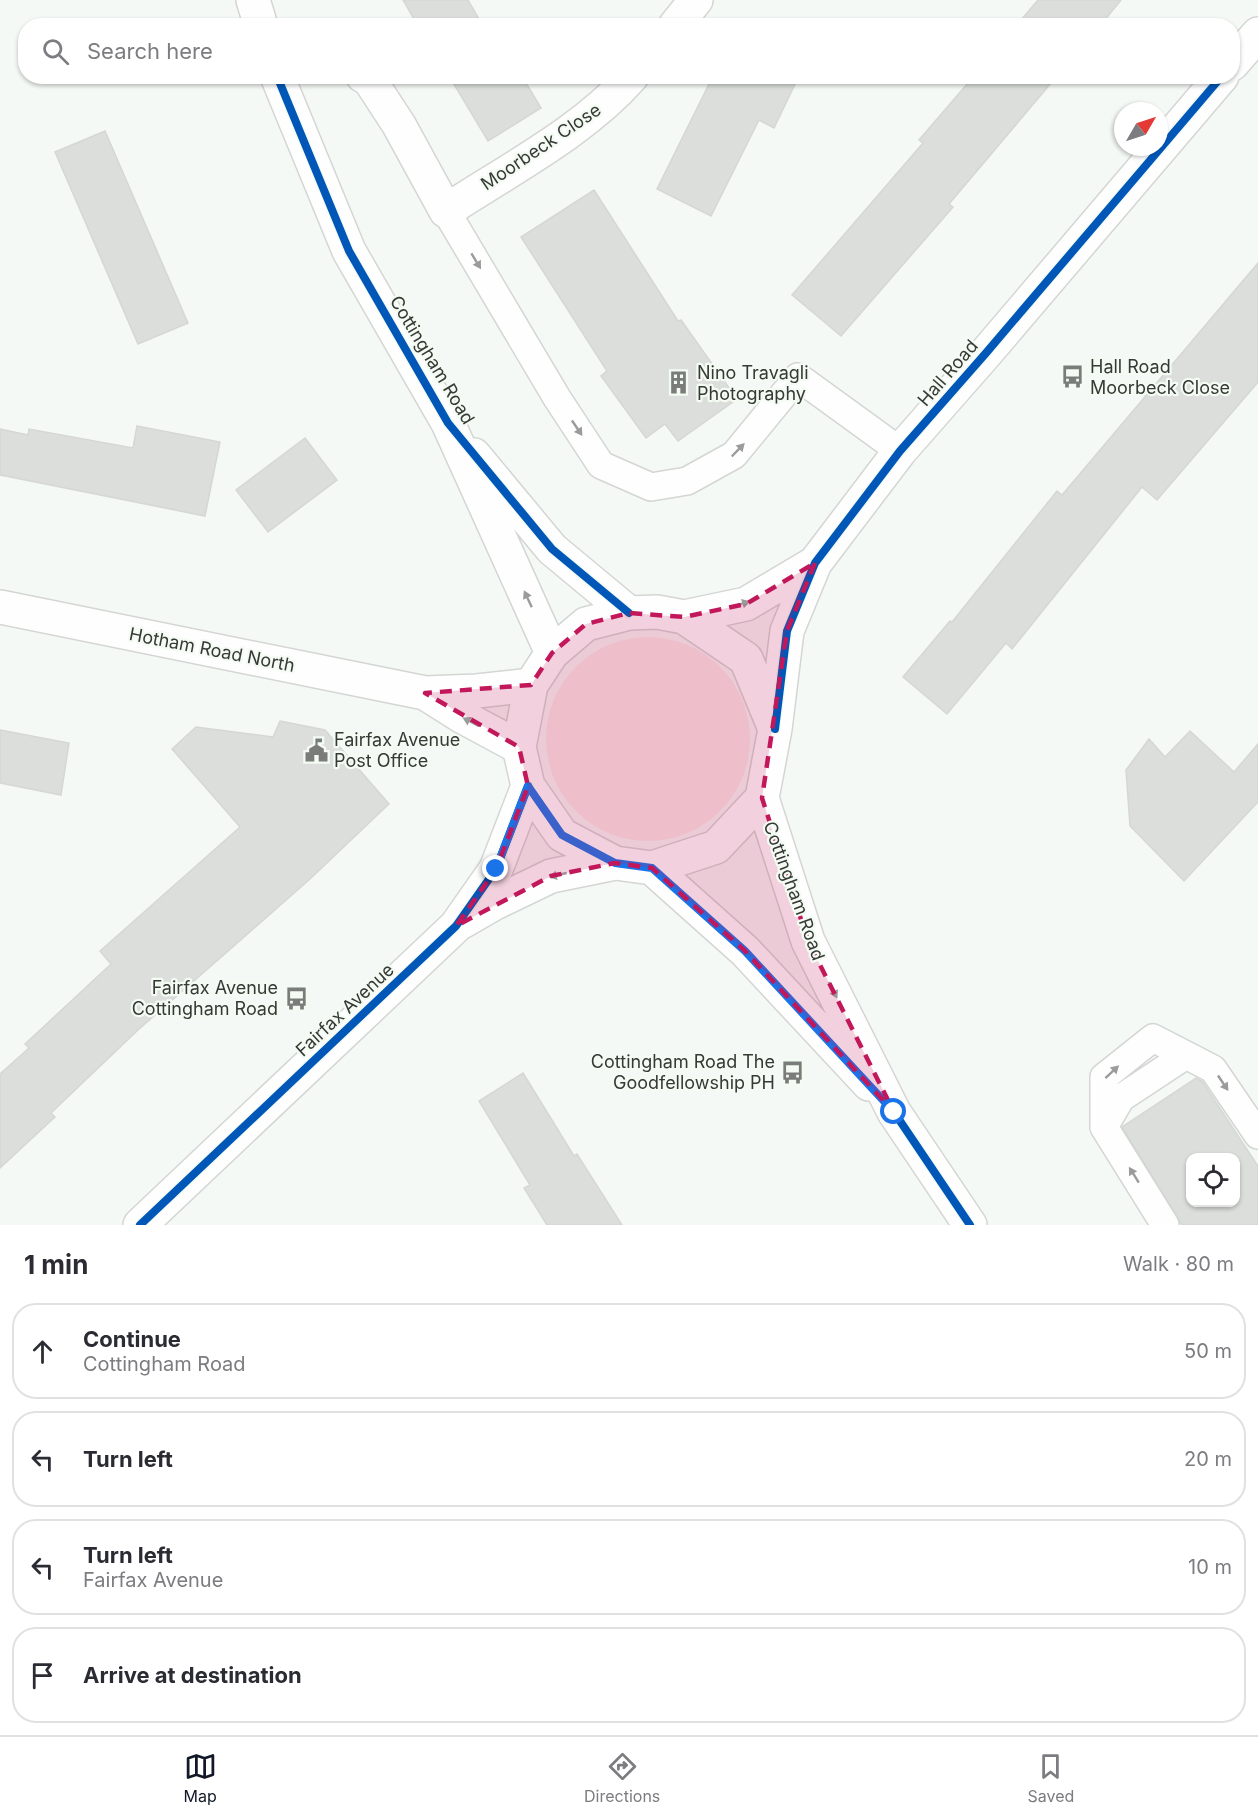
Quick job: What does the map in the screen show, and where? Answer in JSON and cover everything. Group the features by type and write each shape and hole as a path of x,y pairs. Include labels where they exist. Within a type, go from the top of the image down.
{"street":[{"path":"253,0 259,18"},
{"path":"681,18 696,0"},
{"path":"1240,56 1258,34"},
{"name":"Cottingham Road","path":"284,84 350,251 448,423 552,652"},
{"path":"372,84 399,124 446,211"},
{"name":"Moorbeck Close","path":"446,211 549,146 614,97 625,84"},
{"name":"Hall Road","path":"762,798 775,729 788,630 815,563 900,451 1215,84"},
{"name":"Cottingham Road","path":"448,423 552,549 629,612"},
{"name":"Hall Road","path":"684,617 746,604 815,563"},
{"name":"Hotham Road North","path":"0,607 425,693 477,691 531,685"},
{"path":"762,798 716,847 652,868 615,863 562,835 528,786 519,747 531,685 552,652 586,624 629,612 657,612 684,617 746,659 775,729"},
{"name":"Hotham Road North","path":"425,693 463,717 519,747"},
{"name":"Fairfax Avenue","path":"140,1225 456,926 496,869 528,786"},
{"name":"Cottingham Road","path":"762,798 808,941 894,1112 970,1225"},
{"name":"Fairfax Avenue","path":"456,926 495,903 550,876 615,863"},
{"name":"Cottingham Road","path":"652,868 745,951 894,1112"}],"lane":[{"path":"446,211 557,398 601,465 651,487 687,481 734,455 798,377 900,451"},
{"path":"1165,1225 1104,1127 1104,1077 1154,1038 1213,1069 1258,1135"}],"highlighted area":[{"path":"815,563 787,631 762,798 808,941 894,1112 745,951 652,868 615,863 551,876 456,926 496,869 528,786 519,747 425,693 531,685 552,653 586,624 629,613 684,617 746,604"}],"shaded area":[{"path":"648,637 668,639 696,649 713,660 727,674 742,700 748,719 750,739 748,759 738,787 727,804 713,818 687,833 668,839 648,841 628,839 600,829 583,818 569,804 554,778 548,759 546,739 548,719 558,691 569,674 583,660 609,645 628,639"}],"building":[{"path":"403,0 468,0 478,18 413,18"},
{"path":"1038,0 1121,0 1106,18 1023,18"},
{"path":"454,84 527,84 541,108 488,141"},
{"path":"709,84 795,84 774,128 759,120 711,216 657,189"},
{"path":"967,84 1050,84 949,204 953,207 841,336 792,295 923,143 919,140"},
{"path":"105,131 188,323 138,344 55,152"},
{"path":"594,190 678,321 681,320 737,399 678,441 665,424 646,438 601,376 607,371 521,237"},
{"path":"1258,263 1258,382 1157,500 1142,487 1012,649 1006,643 947,714 903,677 950,621 952,622 1057,491 1062,495"},
{"path":"137,426 220,442 205,516 0,475 0,429 28,435 29,429 133,448"},
{"path":"305,438 337,480 268,532 236,490"},
{"path":"280,721 325,730 389,804 310,879 138,1030 51,1113 55,1117 0,1168 0,1074 29,1048 25,1044 111,964 100,951 240,827 172,749 196,727 273,737"},
{"path":"0,730 69,743 61,795 0,783"},
{"path":"1190,731 1234,772 1258,744 1258,802 1184,881 1130,826 1126,770 1149,739 1165,757"},
{"path":"523,1073 574,1156 577,1154 622,1225 547,1225 524,1188 530,1185 479,1101"},
{"path":"1196,1078 1202,1081 1258,1166 1258,1225 1182,1225 1122,1127"}],"cycle path":[{"path":"280,84 349,251 448,423 552,549 629,613"},
{"path":"775,729 787,631 815,563 900,451 1215,84"},
{"path":"140,1225 456,926 496,869 528,786"},
{"path":"894,1112 970,1225"}],"place":[{"name":"Hall Road Moorbeck Close","path":"1072,377"},
{"name":"Nino Travagli Photography","path":"679,383"},
{"name":"Fairfax Avenue Post Office","path":"316,750"},
{"name":"Fairfax Avenue Cottingham Road","path":"296,998"},
{"name":"Cottingham Road The Goodfellowship PH","path":"793,1072"}],"route":[{"path":"496,869 528,786 562,835 615,863 652,868 745,951 894,1112"}]}
